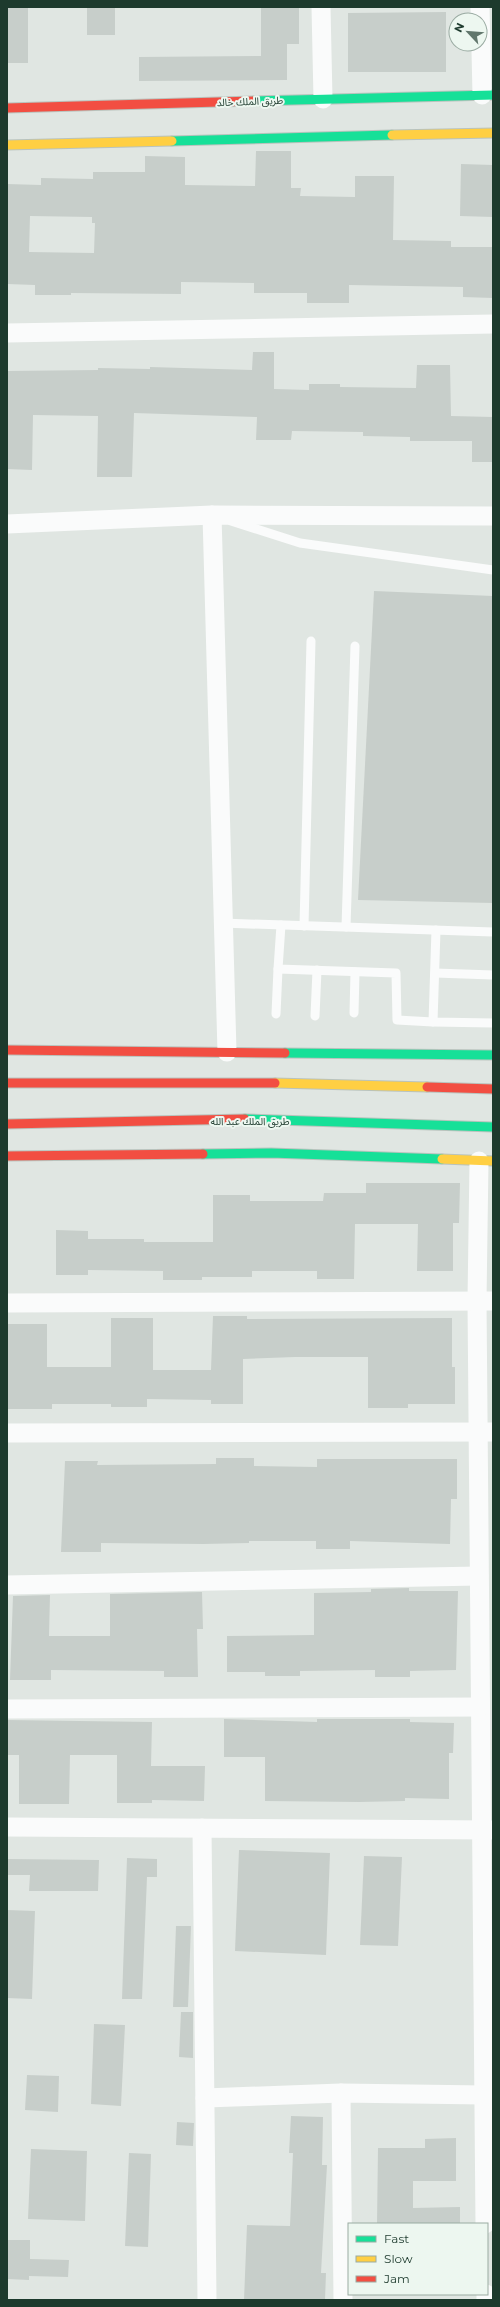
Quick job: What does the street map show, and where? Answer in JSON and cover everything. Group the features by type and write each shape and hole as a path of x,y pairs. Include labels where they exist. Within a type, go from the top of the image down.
{"main road":[{"name":"طريق الملك خالد","path":"7,108 488,95"},
{"path":"7,145 493,133"},
{"path":"7,1050 493,1055"},
{"path":"7,1083 218,1082 493,1089"},
{"path":"252,1119 415,1134"},
{"name":"طريق الملك عبد الله","path":"7,1124 252,1119 493,1127"},
{"path":"7,1156 271,1153 486,1161"}],"street":[{"path":"321,7 323,99"},
{"path":"480,7 488,95"},
{"path":"7,333 493,324"},
{"path":"7,524 212,515 493,516"},
{"path":"212,515 222,923 227,1052"},
{"path":"485,2223 484,2095 487,1830 480,1707 480,1576 486,1432 486,1161"},
{"path":"7,1303 485,1301"},
{"path":"7,1433 486,1432"},
{"path":"7,1585 480,1576"},
{"path":"7,1709 480,1707"},
{"path":"7,1827 487,1830"},
{"path":"202,1828 208,2300"},
{"path":"205,2098 341,2093 484,2095"},
{"path":"341,2093 343,2300"}],"lane":[{"path":"212,515 300,543 493,570"},
{"path":"304,926 311,641"},
{"path":"346,927 355,646"},
{"path":"222,923 493,932"},
{"path":"276,1014 281,925"},
{"path":"433,1022 436,930"},
{"path":"278,969 396,973 397,1020 493,1023"},
{"path":"315,1016 317,970"},
{"path":"354,1013 355,972"},
{"path":"435,973 493,975"}],"building":[{"path":"7,7 28,7 28,63 7,63"},
{"path":"87,7 115,7 115,35 87,35"},
{"path":"261,7 299,7 299,44 287,44 287,80 139,81 139,57 261,56"},
{"path":"446,12 446,72 348,72 348,13"},
{"path":"256,151 291,151 291,188 301,188 300,196 355,197 355,176 394,176 393,240 451,241 451,247 493,247 493,298 463,297 463,287 349,285 349,303 307,303 307,293 254,293 254,283 181,282 181,294 71,293 71,295 35,295 35,285 7,284 7,184 41,185 41,178 93,179 93,172 145,172 145,156 185,157 185,185 255,186","holes":["30,216 92,217 92,223 95,223 94,253 29,252"]},
{"path":"461,164 493,165 493,217 460,216"},
{"path":"253,352 274,352 274,389 309,390 309,384 340,384 340,387 416,388 417,365 450,365 451,416 493,417 493,462 472,462 472,441 410,441 410,437 363,436 363,432 292,431 291,440 256,440 257,417 134,413 132,477 97,477 98,416 33,415 32,470 7,469 7,371 98,370 98,368 150,369 150,367 252,370"},
{"path":"374,591 493,596 493,903 358,900"},
{"path":"366,1183 460,1183 459,1223 453,1223 453,1271 417,1271 418,1224 355,1224 354,1279 317,1279 317,1271 252,1271 252,1277 202,1277 202,1280 163,1280 163,1271 88,1270 88,1275 56,1275 56,1230 88,1231 88,1239 144,1239 144,1242 213,1242 213,1195 250,1195 250,1201 323,1201 324,1193 366,1193"},
{"path":"213,1316 247,1316 247,1319 452,1318 452,1367 455,1367 455,1404 408,1404 408,1408 368,1408 368,1357 295,1357 243,1359 243,1404 211,1404 211,1400 147,1399 147,1407 111,1407 111,1404 52,1404 52,1409 7,1409 7,1324 47,1324 47,1367 111,1367 111,1318 153,1318 153,1370 211,1370"},
{"path":"216,1458 254,1458 254,1466 317,1467 317,1459 457,1459 457,1499 451,1499 450,1544 350,1541 350,1549 316,1549 316,1541 249,1541 249,1543 203,1544 101,1543 101,1552 61,1552 65,1461 98,1461 97,1465 216,1464"},
{"path":"409,1588 409,1591 458,1591 456,1670 410,1671 410,1677 375,1677 375,1670 300,1671 300,1676 265,1676 265,1672 227,1672 227,1636 314,1635 314,1593 371,1592 371,1589"},
{"path":"202,1592 203,1629 197,1629 198,1677 164,1677 164,1671 51,1670 51,1680 10,1680 13,1596 50,1595 49,1636 110,1636 110,1594"},
{"path":"224,1719 317,1722 317,1719 410,1719 410,1722 454,1723 453,1753 449,1753 449,1799 405,1798 405,1801 359,1802 265,1801 265,1757 224,1757"},
{"path":"7,1720 152,1722 151,1766 205,1766 204,1801 152,1800 152,1803 117,1803 117,1755 70,1755 69,1804 19,1804 19,1755 7,1755"},
{"path":"239,1850 330,1853 326,1955 235,1951"},
{"path":"364,1856 402,1857 398,1946 360,1945"},
{"path":"127,1858 157,1859 157,1877 147,1877 142,1999 122,1999"},
{"path":"7,1859 99,1860 98,1891 29,1891 30,1875 7,1875"},
{"path":"7,1910 35,1911 32,1999 7,1998"},
{"path":"176,1926 191,1926 188,2007 173,2007"},
{"path":"181,2012 193,2012 193,2058 179,2057"},
{"path":"94,2024 125,2025 121,2106 91,2104"},
{"path":"27,2075 59,2076 58,2112 25,2110"},
{"path":"291,2116 323,2117 322,2165 327,2165 321,2273 326,2273 325,2300 244,2300 247,2225 290,2226 293,2153 289,2153"},
{"path":"177,2122 194,2123 193,2146 176,2145"},
{"path":"456,2138 456,2181 413,2181 413,2208 460,2207 460,2223 377,2223 378,2148 425,2148 425,2139"},
{"path":"31,2149 87,2151 85,2221 28,2219"},
{"path":"129,2153 151,2154 148,2247 125,2246"},
{"path":"7,2240 30,2240 30,2259 69,2260 68,2277 29,2276 29,2280 7,2279"}],"traffic: fast":[{"path":"254,101 493,95"},
{"path":"172,141 392,135"},
{"path":"285,1053 493,1055"},
{"path":"245,1119 493,1127"},
{"path":"203,1154 271,1153 442,1159"}],"traffic: slow":[{"path":"392,135 493,133"},
{"path":"7,145 172,141"},
{"path":"275,1083 427,1087"},
{"path":"442,1159 493,1161"}],"traffic: jam":[{"path":"7,108 254,101"},
{"path":"7,1050 285,1053"},
{"path":"7,1083 275,1083"},
{"path":"427,1087 493,1089"},
{"path":"7,1124 245,1119"},
{"path":"7,1156 203,1154"}]}
